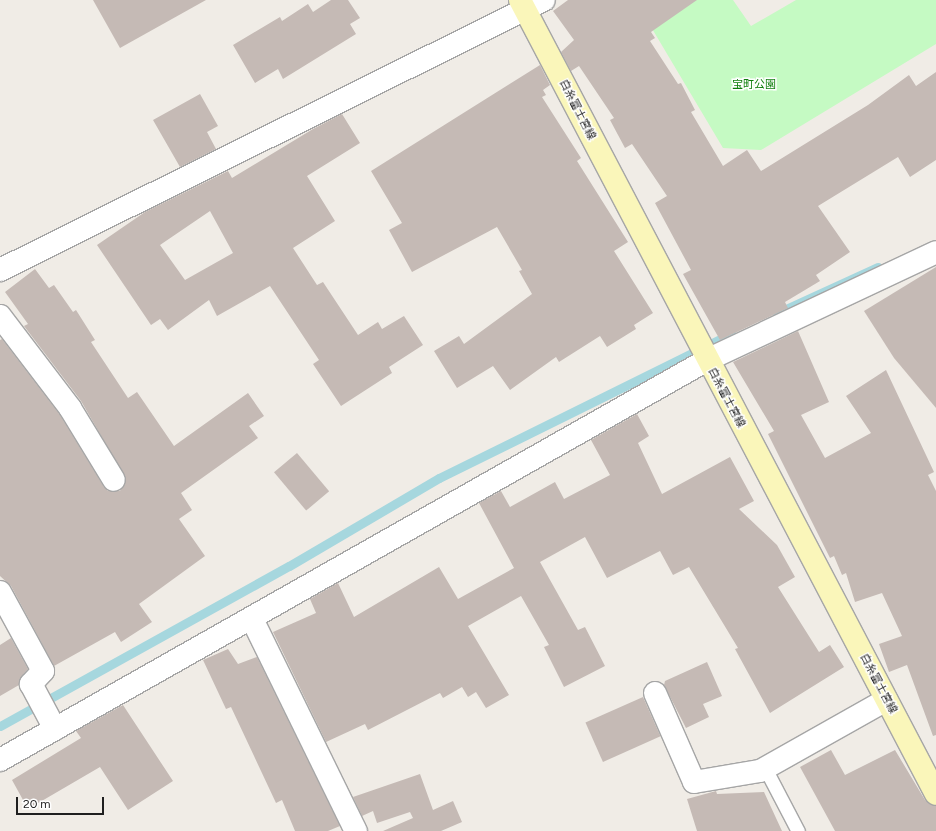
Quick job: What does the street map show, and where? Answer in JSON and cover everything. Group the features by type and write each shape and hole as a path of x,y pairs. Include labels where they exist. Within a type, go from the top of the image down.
{"main road":[{"name":"白糸富士宮線","path":"530,4 707,360 936,794"}],"street":[{"path":"0,270 530,4"},
{"path":"0,760 252,619 707,360 936,252"},
{"path":"0,316 70,408 114,480"},
{"path":"0,592 43,671 31,684 55,729"},
{"path":"252,619 356,831"},
{"path":"655,693 694,782 765,768 886,700"}],"lane":[{"path":"765,768 798,831"}],"green space":[{"name":"宝町公園","path":"635,0 733,0 751,26 796,0 936,0 936,44 761,150 723,148"}],"building":[{"path":"93,0 206,0 120,48"},
{"path":"331,0 348,0 360,18 350,24 356,34 283,79 278,69 255,83 233,45 280,17 282,21 308,4 313,12"},
{"path":"568,0 697,0 651,32 655,38 650,41 678,84 681,83 695,110 691,112 723,166 747,150 761,171 868,105 909,75 916,86 936,72 936,160 910,177 898,157 818,206 850,252 816,275 820,281 785,302 788,308 720,340 683,274 691,270 655,203 667,196 632,144 625,148 610,120 614,118 579,66 571,71 561,52 574,40 553,11"},
{"path":"540,65 550,85 543,90 546,95 542,97 581,158 577,161 628,242 614,251 653,313 634,325 636,329 607,347 600,336 559,362 556,357 510,390 493,366 457,388 434,351 459,336 464,344 532,294 519,271 522,270 497,227 412,272 389,230 402,223 371,171"},
{"path":"200,94 218,126 207,132 216,149 180,167 153,120"},
{"path":"342,114 360,143 307,176 335,221 293,248 317,285 323,282 358,335 378,322 382,329 404,316 423,345 389,367 392,373 341,406 313,364 319,360 270,286 217,316 209,300 168,330 160,319 151,325 97,245 145,212 228,171 232,178 313,129","holes":["210,211 233,253 185,280 160,245"]},
{"path":"936,267 936,408 894,358 864,311"},
{"path":"35,269 49,288 54,285 73,312 76,310 95,340 91,342 128,398 137,392 174,446 248,393 264,416 249,426 258,438 181,493 192,510 179,519 205,556 139,604 152,622 121,642 115,632 54,666 11,586 0,576 0,340 2,339 60,415 104,487 108,491 120,491 126,479 81,401 24,326 28,324 5,292"},
{"path":"798,331 829,402 801,415 825,458 871,433 846,396 886,370 934,472 928,475 936,491 936,735 933,736 907,665 889,672 879,644 902,636 882,593 855,602 846,573 842,575 834,556 830,558 768,434 774,431 733,362"},
{"path":"637,414 649,436 638,443 662,494 730,457 754,501 739,509 777,545 795,577 778,587 819,652 830,645 844,667 770,713 735,649 738,648 689,567 673,575 660,551 607,578 585,537 540,562 578,630 585,627 605,666 564,687 544,647 549,645 521,596 468,626 509,695 486,708 476,692 468,697 462,687 443,698 440,693 368,730 365,724 326,742 273,632 316,613 310,599 338,583 354,617 439,567 458,599 514,568 479,503 501,491 510,507 555,482 564,499 610,475 591,440"},
{"path":"297,453 329,491 306,511 274,472"},
{"path":"11,638 28,669 22,676 19,685 0,696 0,645"},
{"path":"228,649 238,664 257,657 340,826 328,831 295,831 282,800 276,803 231,707 226,709 203,660"},
{"path":"707,662 722,696 703,704 709,717 686,728 664,685 665,681"},
{"path":"643,697 660,736 603,762 585,723"},
{"path":"123,705 173,781 128,810 100,767 28,809 12,780 81,738 76,731"},
{"path":"831,750 845,775 895,750 925,800 936,806 936,831 835,831 800,767"},
{"path":"420,774 433,810 453,801 462,822 441,831 383,831 413,818 410,812 377,823 373,811 362,816 353,797"},
{"path":"716,791 717,794 764,792 782,831 697,831 687,799"}],"waterway":[{"path":"777,313 878,267"},
{"path":"0,726 289,566 439,478 731,334"}]}
